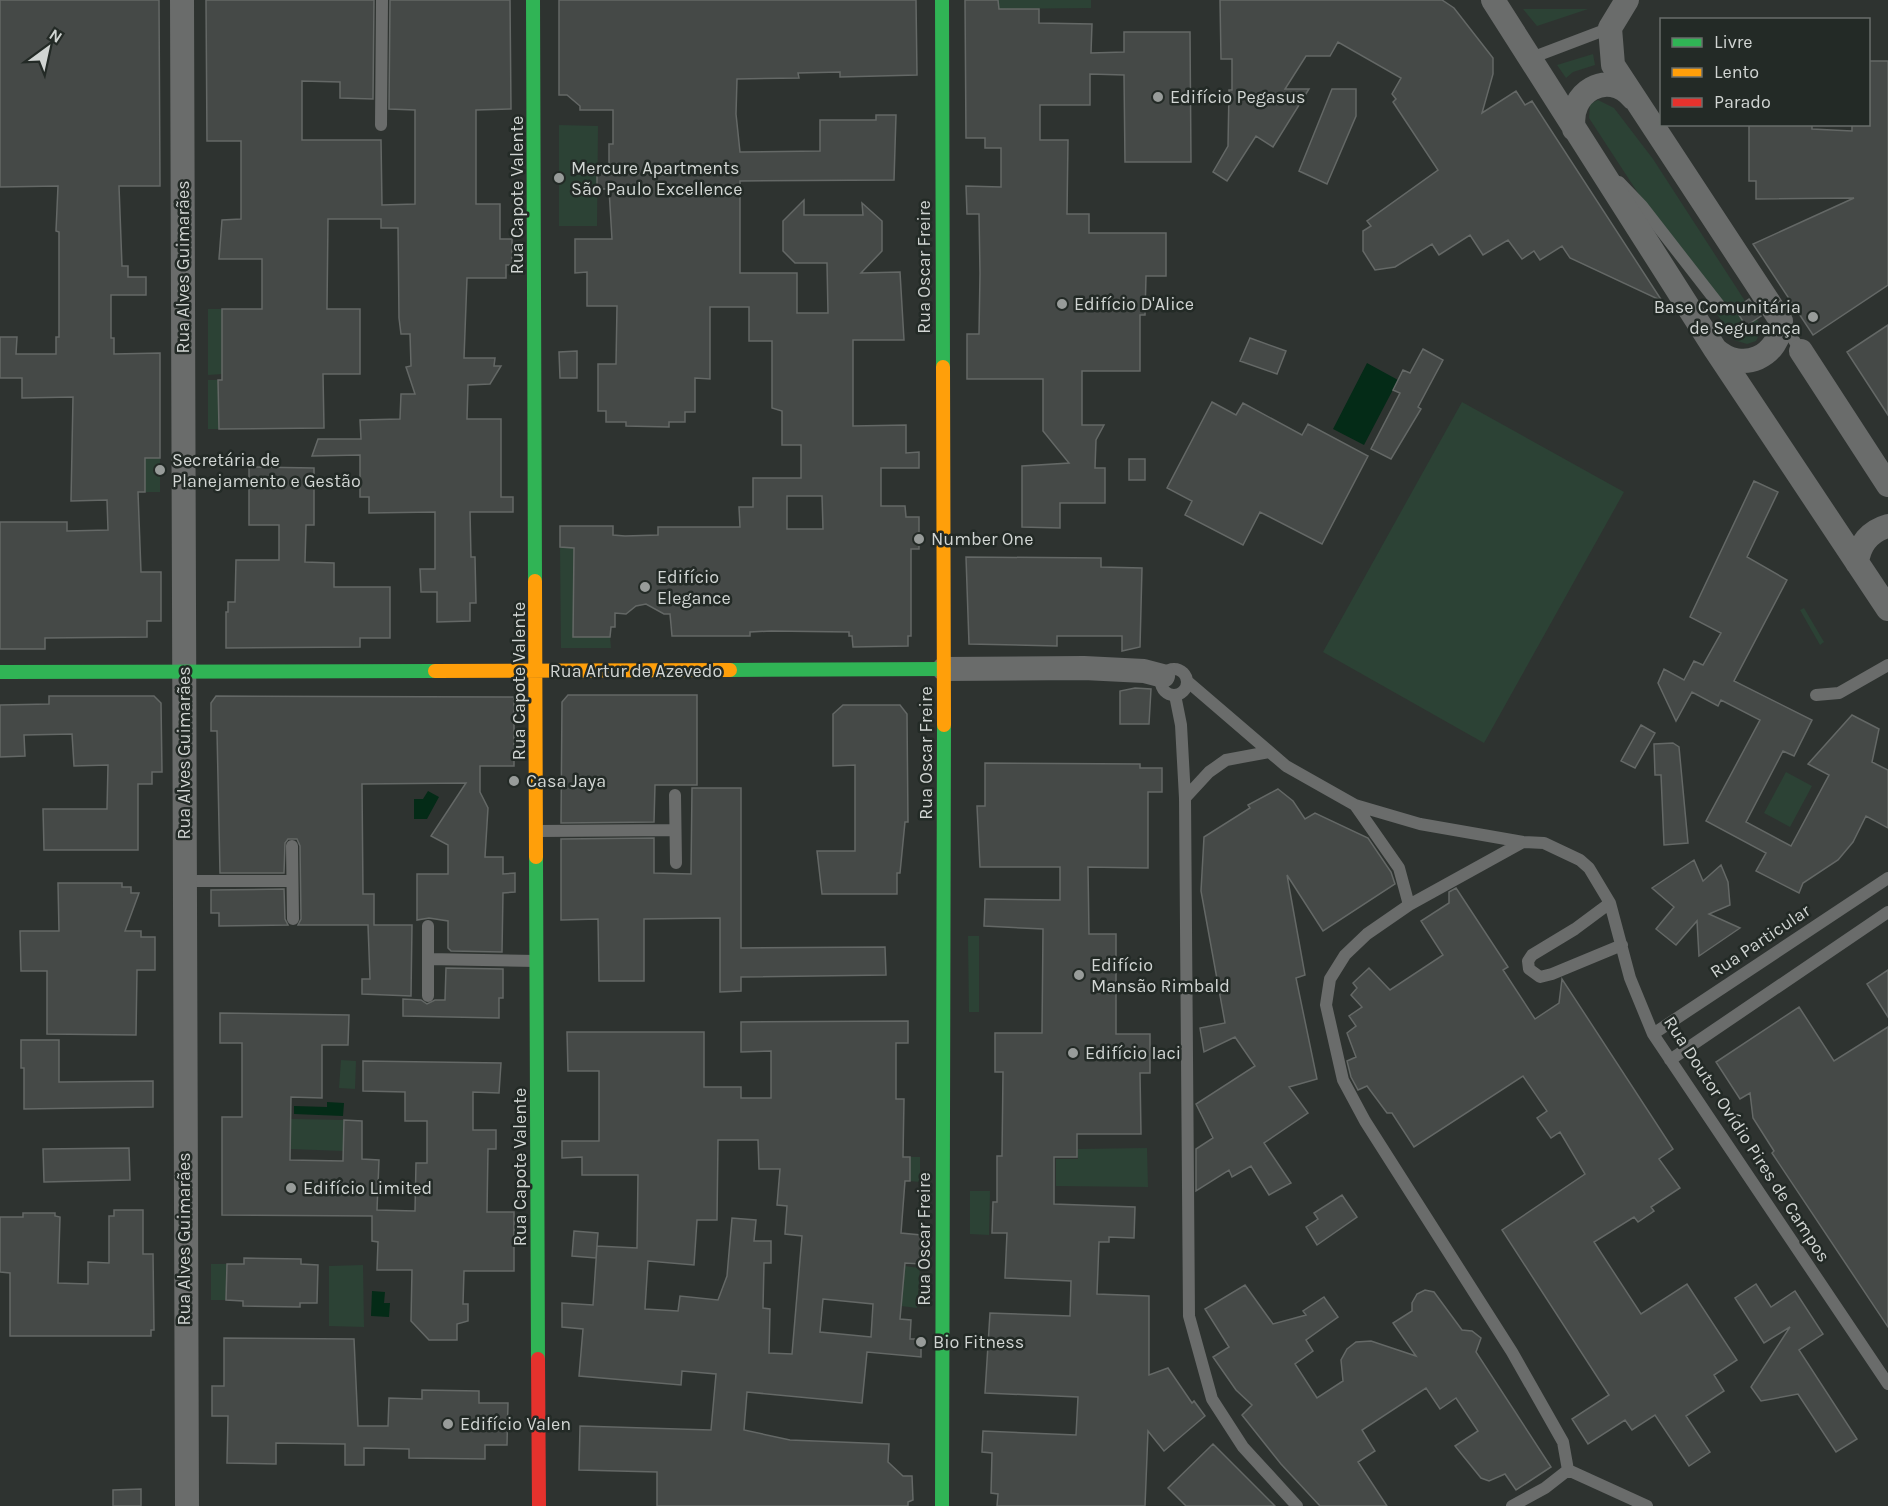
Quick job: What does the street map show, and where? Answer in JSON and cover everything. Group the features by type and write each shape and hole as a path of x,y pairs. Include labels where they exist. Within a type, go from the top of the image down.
{"street":[{"name":"Rua Alves Guimarães","path":"182,0 187,1506"},
{"name":"Rua Capote Valente","path":"534,0 539,1506"},
{"name":"Rua Oscar Freire","path":"942,0 944,669 942,1506"},
{"path":"1493,0 1715,349 1888,609"},
{"path":"1628,0 1610,28 1613,65 1781,321 1776,342 1767,353 1755,360 1733,360 1715,349"},
{"path":"1574,129 1573,111 1581,94 1588,89 1606,84 1615,86 1623,89 1636,102"},
{"path":"1801,351 1888,485"},
{"path":"1857,563 1863,542 1873,532 1888,526"},
{"name":"Rua Artur de Azevedo","path":"0,672 1095,669 1144,671 1169,686"}],"lane":[{"path":"381,124 382,0"},
{"path":"1531,58 1610,28"},
{"path":"1598,167 1616,180 1642,206 1719,304"},
{"path":"1781,321 1801,351"},
{"path":"1816,695 1827,696 1839,693 1888,666"},
{"path":"1169,686 1183,692 1187,681 1184,674 1177,669 1169,671 1169,686 1181,725 1185,798 1189,1316 1212,1399 1243,1447 1297,1506"},
{"name":"Rua Doutor Ovídio Pires de Campos","path":"1187,681 1269,752 1309,781 1355,805 1420,824 1523,842 1544,843 1580,860 1589,868 1610,903 1630,978 1653,1034 1888,1384"},
{"path":"1185,798 1209,772 1226,760 1269,752"},
{"path":"675,795 676,863"},
{"name":"Rua Doutor Ovídio Pires de Campos","path":"1355,805 1399,868 1408,905"},
{"path":"537,831 675,830"},
{"path":"1523,842 1408,905 1367,934 1345,955 1330,979 1326,1005 1343,1080 1365,1121 1512,1352 1563,1442 1568,1470"},
{"path":"292,846 293,918"},
{"name":"Rua Particular","path":"1653,1034 1888,878"},
{"path":"184,881 292,881"},
{"path":"1610,903 1575,929 1532,955 1528,961 1530,969 1540,977 1552,974 1622,945"},
{"path":"1670,1060 1888,912"},
{"path":"428,926 428,996"},
{"path":"428,959 538,961"},
{"path":"1512,1506 1545,1488 1568,1470"},
{"path":"1568,1470 1647,1506"}],"shaded area":[{"path":"998,0 1091,0 1091,8 999,9"},
{"path":"1523,9 1588,9 1537,26"},
{"path":"1593,54 1595,65 1573,72 1566,78 1557,65"},
{"path":"1598,100 1614,108 1653,159 1758,321 1760,333 1756,341 1747,344 1734,340 1589,118 1590,104"},
{"path":"559,125 598,126 597,226 559,226"},
{"path":"208,309 222,309 222,374 208,375"},
{"path":"1367,363 1398,380 1364,445 1333,429"},
{"path":"208,380 218,380 219,429 208,429"},
{"path":"1462,402 1624,492 1484,743 1323,652"},
{"path":"145,458 160,458 160,492 145,492"},
{"path":"560,547 574,548 573,636 610,637 611,648 561,648"},
{"path":"1804,608 1824,642 1820,645 1800,610"},
{"path":"1786,772 1812,786 1790,827 1764,813"},
{"path":"428,791 439,797 427,819 414,819 414,799 423,799"},
{"path":"968,936 979,936 979,1012 969,1012"},
{"path":"341,1060 356,1061 355,1089 339,1088"},
{"path":"327,1102 344,1103 343,1116 294,1114 294,1106 327,1107"},
{"path":"291,1119 344,1120 343,1151 290,1149"},
{"path":"1147,1148 1148,1187 1056,1186 1056,1159 1078,1159 1078,1149"},
{"path":"910,1157 920,1157 920,1182 910,1181"},
{"path":"970,1191 990,1191 989,1235 970,1234"},
{"path":"211,1264 227,1264 226,1300 211,1300"},
{"path":"363,1265 364,1327 329,1326 329,1266"},
{"path":"904,1266 920,1268 917,1308 901,1306"},
{"path":"372,1291 385,1292 384,1303 390,1303 389,1317 371,1316"}],"building":[{"path":"0,0 159,0 160,186 119,186 122,266 128,266 128,277 146,277 146,295 111,295 111,338 114,338 114,354 160,353 160,458 145,458 145,492 138,492 141,572 161,572 161,621 147,621 147,637 45,638 45,649 0,649 0,522 67,522 67,531 108,530 107,500 71,501 73,397 22,398 22,378 0,378 0,337 17,337 16,354 56,354 56,337 59,337 59,232 56,231 58,186 0,187"},
{"path":"206,0 374,0 373,99 340,98 340,82 302,81 302,140 381,140 382,205 415,204 415,110 389,109 390,0 510,0 511,109 476,110 476,204 500,204 500,239 512,239 512,265 506,265 506,278 467,278 464,358 495,358 494,366 501,366 490,384 468,385 467,419 501,419 501,497 513,497 513,512 470,512 471,557 475,557 476,603 470,603 470,621 437,622 437,592 421,592 420,569 435,569 435,512 369,513 369,497 360,497 360,455 312,456 318,439 361,439 360,420 400,419 401,394 415,394 406,367 411,366 410,334 401,334 399,318 398,228 381,228 381,219 328,219 327,309 360,309 360,374 323,374 324,428 219,429 218,380 222,380 222,309 262,309 262,259 219,259 222,220 241,219 241,141 207,141"},
{"path":"559,0 916,0 917,75 840,77 840,72 798,73 799,78 737,79 736,114 740,152 820,151 820,120 876,120 876,115 896,115 894,180 740,181 740,273 797,273 797,313 828,313 827,263 795,263 783,251 783,221 804,200 804,215 863,215 862,203 882,221 882,251 861,273 900,272 904,340 853,340 853,426 906,425 906,453 919,452 919,468 881,468 881,506 905,506 906,517 919,517 919,549 911,549 911,636 908,636 908,646 853,647 852,636 849,636 849,632 771,631 750,632 750,636 672,636 670,614 664,614 646,604 636,606 626,614 615,613 615,627 611,627 610,637 573,637 574,548 560,547 560,526 613,526 613,535 625,536 658,535 658,527 740,527 739,507 753,507 753,478 801,478 801,445 782,445 782,411 772,408 772,341 749,341 749,307 710,307 710,379 695,378 695,412 685,412 685,422 669,422 669,427 626,426 626,422 606,422 606,411 598,411 598,364 616,364 617,306 587,306 587,272 575,273 575,239 612,239 609,189 597,189 597,164 609,164 609,144 613,144 613,110 580,110 580,106 567,95 559,95","holes":["787,496 822,496 823,529 787,529"]},
{"path":"965,0 998,0 999,9 1039,9 1039,23 1092,24 1091,53 1124,52 1124,32 1190,32 1191,162 1125,162 1124,75 1090,74 1090,105 1040,105 1040,140 1068,140 1067,214 1089,214 1089,233 1166,233 1166,276 1146,276 1145,315 1140,315 1140,371 1082,371 1082,425 1104,425 1096,440 1095,468 1105,468 1105,503 1060,503 1060,528 1022,527 1022,466 1069,463 1043,431 1043,379 967,379 967,334 979,334 980,273 979,214 967,214 966,186 1001,187 1001,148 985,148 985,138 966,138"},
{"path":"1220,0 1442,0 1454,8 1493,58 1493,74 1482,113 1516,91 1525,105 1532,101 1662,301 1570,258 1562,246 1540,260 1534,251 1522,259 1508,240 1483,255 1470,235 1439,255 1432,244 1395,267 1375,270 1363,251 1363,231 1371,226 1367,221 1438,170 1393,102 1396,99 1392,94 1401,78 1338,42 1330,56 1306,56 1285,89 1309,89 1273,147 1256,136 1227,181 1213,172 1228,146 1229,90 1232,90 1232,59 1221,59"},
{"path":"1870,61 1888,61 1888,285 1813,335 1753,244 1854,198 1756,199 1756,181 1749,181 1749,126 1812,126 1812,129 1852,131 1852,126 1870,126"},
{"path":"1332,89 1356,89 1356,116 1327,184 1299,171"},
{"path":"1749,299 1761,316 1746,326 1735,309"},
{"path":"1888,325 1888,415 1847,352"},
{"path":"1250,338 1286,351 1277,374 1240,361"},
{"path":"1423,349 1443,360 1418,407 1421,409 1391,459 1371,449 1400,393 1393,390 1403,370 1410,373"},
{"path":"577,351 577,378 560,378 559,352"},
{"path":"1212,402 1236,415 1243,403 1302,435 1308,424 1368,456 1322,544 1260,512 1243,545 1185,515 1192,501 1167,488"},
{"path":"1129,459 1145,459 1145,480 1129,480"},
{"path":"249,467 314,468 314,525 306,525 305,562 334,563 334,587 390,587 390,638 360,638 360,647 226,648 226,612 228,612 228,602 235,602 236,560 279,560 279,525 249,525"},
{"path":"1754,481 1778,492 1747,557 1787,580 1734,681 1812,720 1794,756 1783,751 1746,822 1791,846 1829,775 1808,764 1852,715 1879,729 1872,762 1888,770 1888,828 1866,816 1853,842 1838,860 1803,883 1799,893 1756,871 1766,853 1706,821 1760,720 1721,700 1718,706 1692,692 1676,721 1658,683 1664,669 1684,680 1694,661 1703,665 1721,633 1690,617"},
{"path":"966,557 1101,558 1101,567 1142,568 1140,647 1122,651 1122,636 1057,636 1057,646 969,644"},
{"path":"1135,688 1151,689 1149,724 1120,724 1120,691"},
{"path":"568,695 697,695 697,785 655,785 654,822 561,823 562,702"},
{"path":"49,696 154,696 161,703 162,772 152,772 152,784 138,784 138,850 44,850 43,809 107,809 108,765 74,766 72,734 24,735 25,756 0,757 0,705 49,704"},
{"path":"216,696 514,697 514,766 480,766 480,792 488,808 485,857 503,857 503,874 515,873 515,892 503,893 502,952 451,951 448,948 448,921 429,918 417,920 417,874 448,874 448,845 431,836 466,783 362,784 363,894 374,894 374,925 412,925 411,996 362,994 362,979 370,979 368,925 298,925 301,919 300,846 297,839 288,839 285,843 284,873 220,873 217,731 211,731 211,703"},
{"path":"843,705 900,705 907,714 908,822 905,822 900,873 897,873 897,894 822,894 817,851 855,851 855,765 833,766 833,714"},
{"path":"1641,725 1655,733 1635,768 1621,761"},
{"path":"1673,743 1679,747 1688,843 1664,845 1661,775 1655,775 1654,744"},
{"path":"985,763 1140,764 1140,768 1162,768 1162,792 1148,792 1148,868 1088,867 1089,934 1116,934 1116,1034 1150,1034 1150,1073 1140,1073 1141,1134 1077,1134 1077,1157 1054,1157 1054,1204 1135,1207 1134,1238 1109,1237 1109,1242 1099,1242 1097,1294 1149,1296 1149,1375 1168,1368 1192,1403 1194,1401 1205,1416 1164,1451 1148,1431 1145,1506 997,1506 998,1494 991,1493 992,1453 982,1452 983,1431 1076,1435 1078,1397 985,1393 990,1313 1070,1316 1071,1281 1005,1278 1007,1233 992,1233 993,1202 997,1202 997,1156 1002,1156 1003,1072 995,1072 995,1033 1042,1033 1043,929 984,926 985,899 1060,900 1060,867 980,867 977,806 985,806"},
{"path":"692,788 741,788 741,948 885,947 886,975 741,977 741,991 720,992 720,918 644,919 644,981 599,981 598,919 561,920 561,839 654,838 654,873 691,874"},
{"path":"1278,789 1293,801 1305,819 1315,813 1368,838 1391,872 1395,884 1323,931 1287,875 1305,975 1296,978 1317,1079 1289,1087 1308,1113 1264,1143 1291,1183 1269,1195 1251,1166 1232,1177 1229,1170 1196,1191 1196,1149 1213,1138 1196,1104 1255,1066 1235,1037 1204,1052 1200,1028 1225,1023 1201,891 1204,837 1250,808 1248,805"},
{"path":"1694,860 1703,881 1721,865 1728,882 1730,905 1709,914 1740,928 1699,956 1697,921 1676,945 1656,929 1674,907 1652,888"},
{"path":"58,883 122,883 122,887 131,887 131,893 139,893 125,931 141,931 141,937 155,937 155,970 137,970 136,1035 47,1034 47,971 21,971 20,931 59,931"},
{"path":"1456,888 1508,967 1503,970 1535,1019 1559,1003 1562,979 1673,1149 1659,1159 1680,1188 1651,1207 1654,1211 1638,1222 1634,1217 1594,1242 1641,1314 1687,1284 1737,1360 1714,1375 1724,1391 1686,1416 1710,1452 1689,1466 1655,1415 1632,1430 1625,1420 1588,1444 1572,1419 1609,1395 1502,1230 1585,1174 1560,1132 1551,1138 1537,1118 1547,1111 1523,1076 1414,1147 1392,1113 1387,1113 1367,1086 1358,1090 1351,1077 1347,1061 1356,1057 1347,1033 1356,1026 1349,1016 1362,1007 1351,995 1357,988 1353,983 1369,968 1390,990 1443,955 1421,921 1449,903 1449,892"},
{"path":"284,889 285,919 288,925 219,926 219,913 211,913 211,890"},
{"path":"446,968 503,969 503,998 499,998 499,1018 403,1016 403,999 421,1000 427,1004 435,1000 445,1000"},
{"path":"1888,970 1888,1017 1867,984"},
{"path":"1799,1007 1834,1061 1888,1027 1888,1327 1772,1153 1774,1151 1753,1118 1750,1093 1740,1099 1716,1062"},
{"path":"220,1013 349,1015 348,1045 322,1045 322,1098 291,1097 290,1160 343,1161 344,1120 362,1121 362,1159 379,1160 377,1210 415,1211 416,1163 427,1163 427,1121 405,1121 405,1092 363,1091 363,1061 501,1063 499,1093 473,1092 473,1130 496,1130 496,1149 488,1149 487,1212 514,1212 514,1271 464,1271 463,1304 468,1304 468,1321 457,1324 457,1340 429,1340 411,1321 412,1270 377,1270 378,1242 372,1241 372,1216 222,1215 222,1117 242,1117 242,1043 220,1043"},
{"path":"908,1021 908,1043 896,1043 896,1099 904,1099 903,1157 910,1157 910,1181 905,1181 901,1233 921,1235 921,1264 905,1263 900,1319 911,1320 910,1339 921,1339 921,1357 867,1352 862,1403 747,1392 744,1430 790,1440 889,1444 888,1462 903,1476 912,1476 913,1500 908,1502 908,1506 657,1506 657,1472 579,1470 580,1426 711,1430 716,1374 682,1371 681,1385 579,1376 583,1329 562,1327 562,1303 593,1305 597,1246 637,1248 638,1175 582,1175 582,1157 562,1158 562,1141 599,1141 599,1071 568,1071 567,1032 704,1032 704,1087 741,1087 741,1098 771,1098 771,1051 741,1052 741,1022","holes":["718,1140 758,1140 759,1169 780,1169 777,1205 787,1206 785,1234 802,1236 792,1354 769,1353 770,1309 763,1308 764,1263 771,1263 771,1241 754,1241 756,1220 732,1218 727,1276 718,1300 680,1296 678,1311 645,1309 648,1261 694,1265 697,1220 717,1220","823,1299 873,1304 871,1337 820,1332"]},
{"path":"21,1040 59,1040 59,1082 153,1081 153,1107 24,1109"},
{"path":"129,1148 130,1180 44,1182 43,1149"},
{"path":"1342,1195 1357,1217 1317,1245 1306,1227 1318,1219 1314,1213"},
{"path":"114,1210 143,1210 143,1254 153,1254 154,1330 151,1330 151,1336 10,1336 10,1273 0,1272 0,1217 23,1217 23,1213 55,1213 55,1216 60,1217 58,1283 88,1284 88,1262 109,1263 109,1216 114,1216"},
{"path":"574,1231 598,1233 596,1258 572,1256"},
{"path":"244,1258 301,1259 301,1264 318,1265 317,1303 300,1303 300,1307 243,1306 243,1301 226,1300 227,1264 244,1264"},
{"path":"1756,1284 1771,1307 1795,1291 1823,1334 1799,1350 1857,1439 1836,1452 1798,1394 1761,1401 1751,1387 1790,1327 1764,1343 1735,1298"},
{"path":"1245,1285 1273,1324 1306,1315 1303,1311 1324,1297 1338,1317 1306,1340 1313,1351 1295,1364 1317,1398 1343,1381 1341,1360 1347,1349 1356,1342 1371,1341 1416,1356 1393,1323 1412,1311 1412,1303 1417,1294 1425,1290 1434,1292 1462,1330 1472,1331 1481,1338 1476,1352 1551,1467 1516,1490 1505,1474 1489,1481 1481,1478 1455,1446 1478,1431 1456,1398 1440,1409 1426,1388 1362,1430 1375,1451 1358,1462 1387,1506 1320,1506 1281,1464 1242,1415 1252,1405 1236,1390 1213,1357 1229,1347 1205,1309"},
{"path":"224,1338 354,1339 358,1426 388,1426 389,1398 422,1399 422,1390 479,1391 479,1403 508,1403 507,1445 485,1445 485,1459 409,1458 409,1449 364,1448 364,1465 345,1465 345,1444 276,1443 276,1464 227,1463 228,1416 212,1416 212,1386 224,1386"},
{"path":"1213,1444 1275,1506 1186,1506 1168,1488"},
{"path":"141,1489 141,1506 113,1506 113,1490"}],"traffic: fast":[{"path":"533,0 535,581"},
{"path":"942,0 943,367"},
{"path":"730,670 944,669"},
{"path":"0,672 435,671"},
{"path":"942,1506 944,725"},
{"path":"536,857 538,1359"}],"traffic: slow":[{"path":"943,367 944,725"},
{"path":"535,581 536,857"},
{"path":"435,671 730,670"}],"traffic: jam":[{"path":"538,1359 539,1506"}],"place":[{"name":"Edifício Pegasus","path":"1158,97"},
{"name":"Mercure Apartments São Paulo Excellence","path":"559,178"},
{"name":"Edifício D'Alice","path":"1062,304"},
{"name":"Base Comunitária de Segurança","path":"1813,317"},
{"name":"Secretária de Planejamento e Gestão","path":"160,470"},
{"name":"Number One","path":"919,539"},
{"name":"Edifício Elegance","path":"645,587"},
{"name":"Casa Jaya","path":"514,781"},
{"name":"Edifício Mansão Rimbald","path":"1079,975"},
{"name":"Edifício Iaci","path":"1073,1053"},
{"name":"Edifício Limited","path":"291,1188"},
{"name":"Bio Fitness","path":"921,1342"},
{"name":"Edifício Valen","path":"448,1424"}]}
